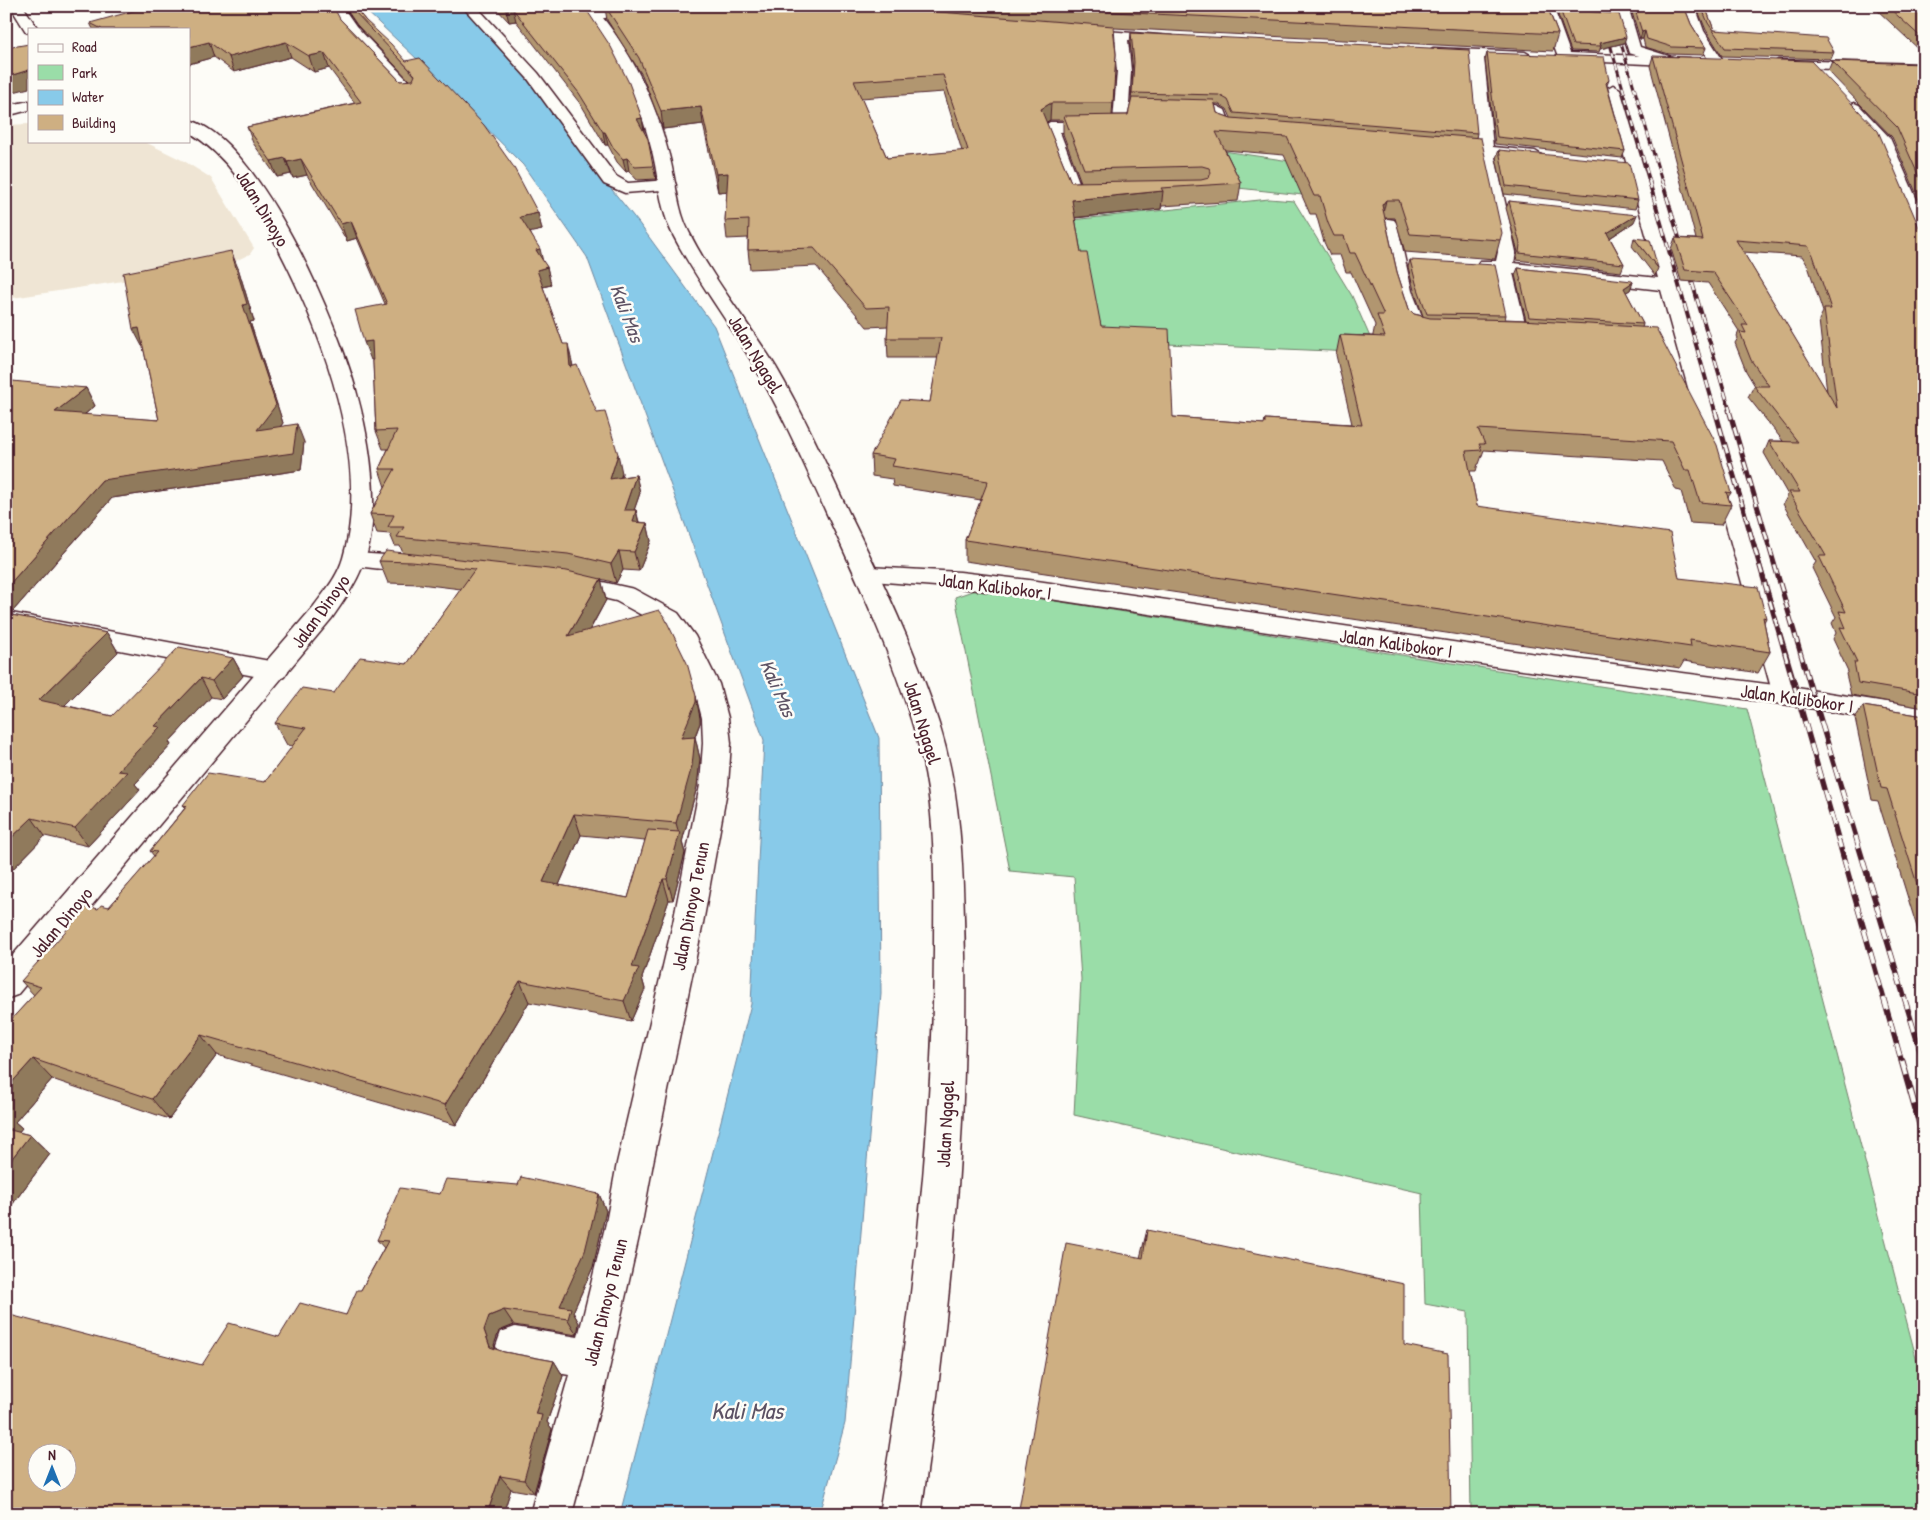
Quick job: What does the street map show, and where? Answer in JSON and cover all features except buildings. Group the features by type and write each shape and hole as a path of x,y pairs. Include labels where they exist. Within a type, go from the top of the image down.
{"main road":[{"path":"16,6 30,28"},
{"path":"335,6 351,29 411,92"},
{"path":"468,6 534,76 610,180 625,188 668,185"},
{"path":"590,11 688,6"},
{"path":"1621,6 1634,50 1670,61"},
{"path":"1423,52 1722,62 1697,31 1688,6"},
{"name":"Jalan Ngagel","path":"590,11 618,48 639,84 645,99 668,185 672,213 679,230 770,376 795,422 868,575 891,626 935,754 948,845 950,977 946,1142 918,1398 900,1514"},
{"path":"1544,11 1564,58"},
{"path":"1067,32 1186,40"},
{"path":"1086,195 1076,195 1050,127 1120,128 1124,71 1120,36"},
{"path":"1476,54 1486,150 1502,201 1507,252 1503,266 1516,331"},
{"path":"1766,64 1924,68"},
{"path":"1811,64 1827,82"},
{"path":"1613,89 1627,165 1651,217 1668,285 1676,343 1786,695"},
{"path":"1844,98 1882,138 1924,237"},
{"path":"6,111 28,105"},
{"path":"1121,108 1217,111 1220,113 1222,125 1226,128 1265,132"},
{"path":"6,116 28,113"},
{"name":"Jalan Dinoyo","path":"6,986 275,671 340,588 355,560 362,517 362,482 352,406 327,327 254,187 233,159 214,141 190,126"},
{"path":"1430,145 1549,157"},
{"path":"1632,215 1651,217"},
{"path":"1388,224 1410,316 1416,327 1432,330"},
{"path":"1395,259 1416,260"},
{"path":"1470,264 1668,285"},
{"path":"355,560 443,568"},
{"name":"Jalan Kalibokor I","path":"868,575 934,578 1012,586 1514,660 1786,695 1924,718"},
{"name":"Jalan Dinoyo Tenun","path":"539,578 596,587 625,595 669,619 682,636 706,684 715,718 717,743 714,785 688,922 635,1164 624,1223 551,1514"},
{"path":"6,620 275,671"},
{"path":"515,1346 591,1359"}],"shaded area":[{"path":"28,124 28,142 145,142 184,161 211,178 254,248 250,254 227,265 6,299 6,125"}],"green space":[{"path":"1130,137 1303,163 1442,210 1238,188"},
{"path":"1269,199 1294,201 1352,296 1377,353 1097,341 978,230"},
{"path":"978,589 1747,709 1924,1388 1924,1514 1471,1514 1468,1312 1425,1304 1422,1193 1074,1115 1081,979 1074,877 1010,871 955,597"}],"water":[{"name":"Kali Mas","path":"361,6 461,6 560,117 596,170 638,222 714,326 879,738 881,994 845,1423 820,1514 620,1514 751,1004 764,740 587,257 523,165 437,78"}],"railway":[{"path":"1599,6 1650,182"},
{"path":"1610,6 1662,182"},
{"path":"1649,181 1715,411"},
{"path":"1662,181 1683,251"},
{"path":"1688,268 1730,411"},
{"path":"1715,410 1798,699"},
{"path":"1729,410 1814,699"},
{"path":"1798,698 1902,1063"},
{"path":"1814,698 1924,1063"},
{"path":"1902,1061 1924,1139"}]}
